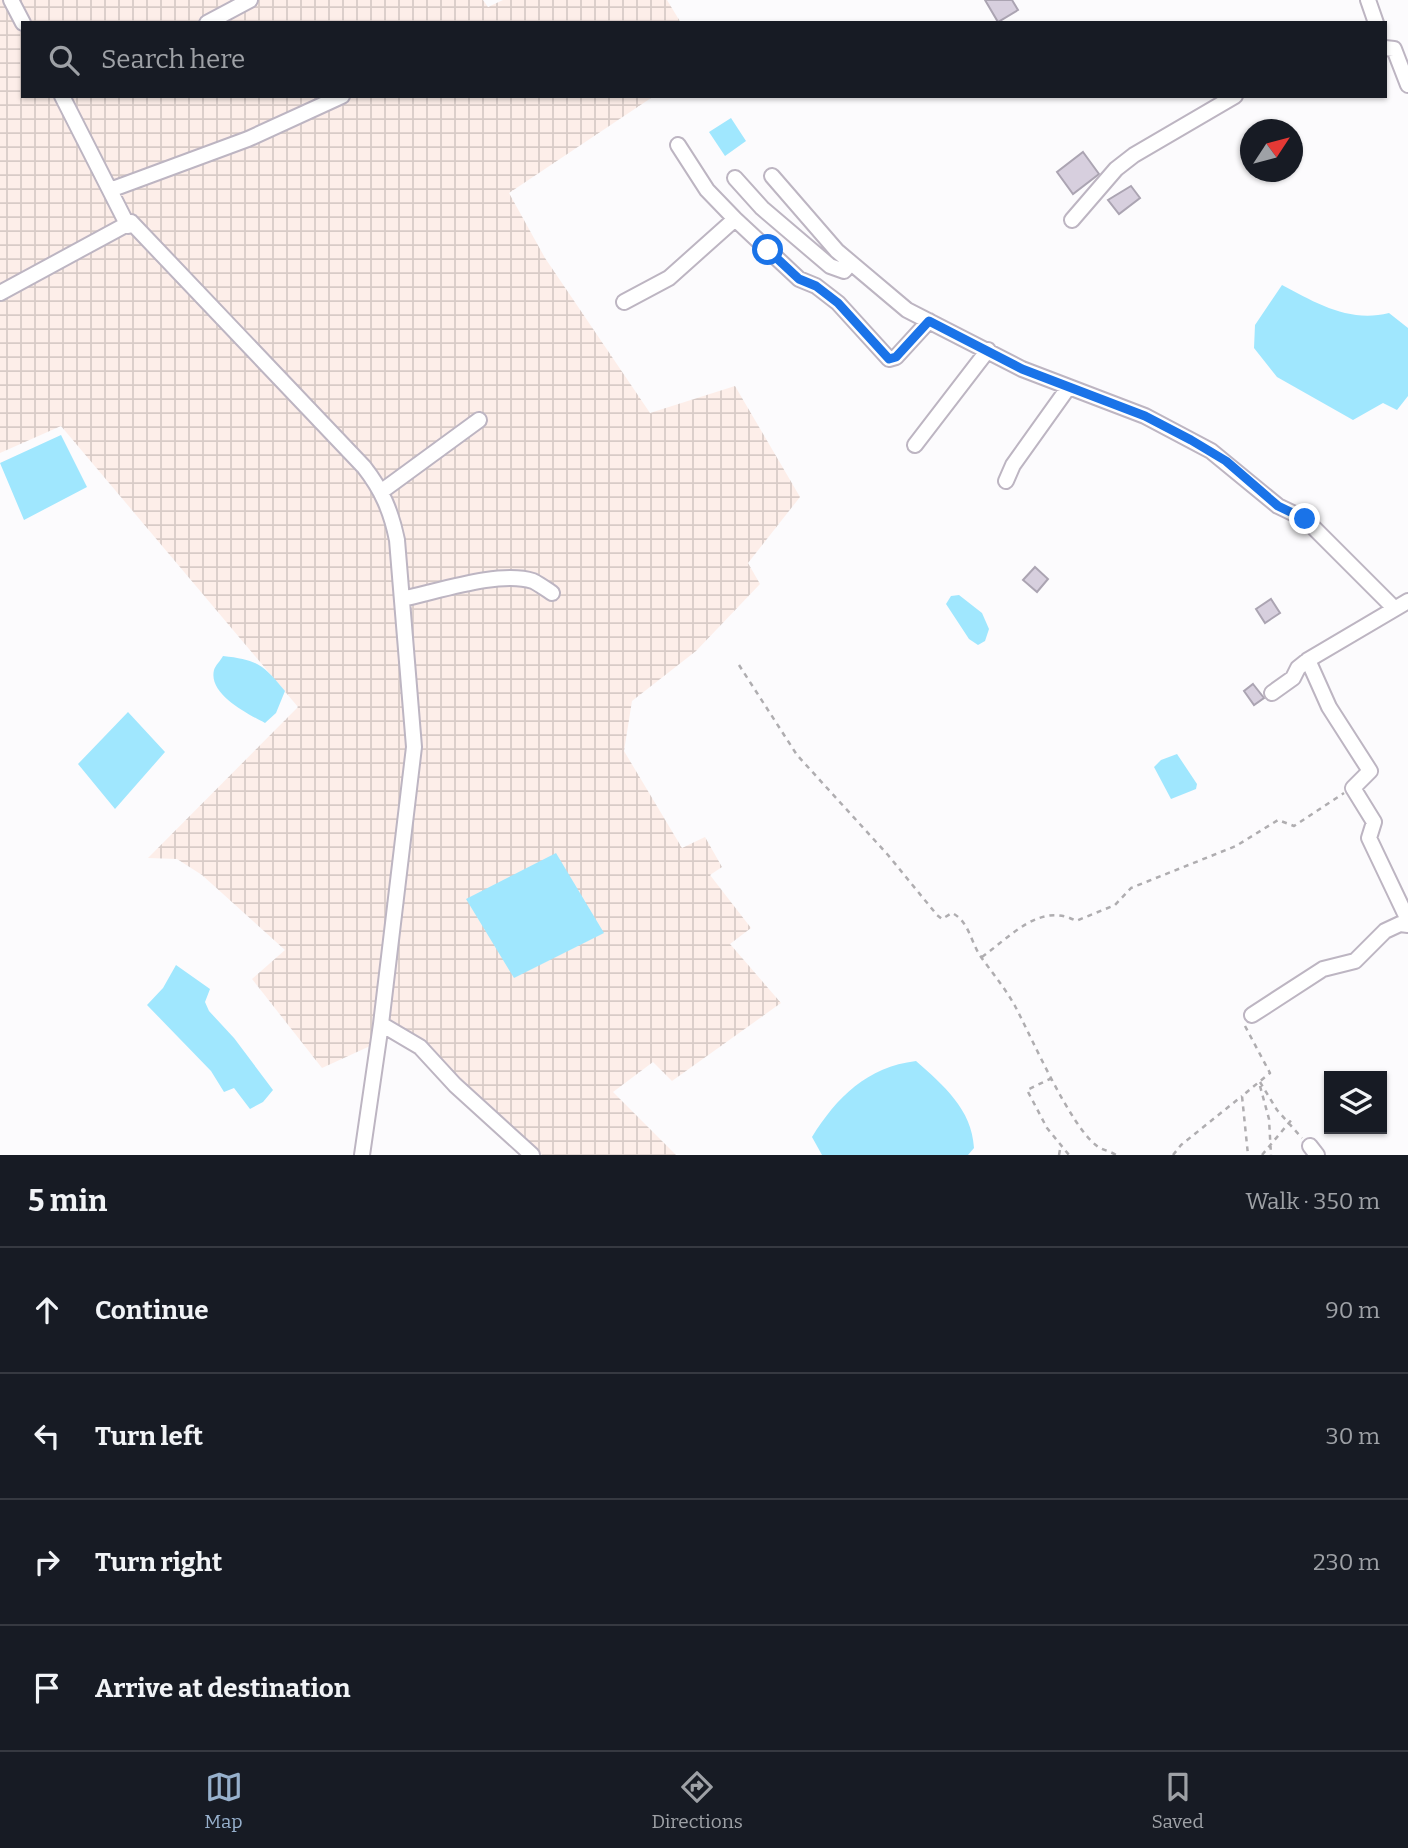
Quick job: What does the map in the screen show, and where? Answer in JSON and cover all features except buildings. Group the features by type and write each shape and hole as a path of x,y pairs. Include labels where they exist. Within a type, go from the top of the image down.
{"street":[{"path":"11,0 22,21"},
{"path":"211,21 250,0"},
{"path":"1368,0 1376,21"},
{"path":"1387,48 1394,49 1408,85"},
{"path":"63,98 128,226 131,222"},
{"path":"110,190 208,155 337,98"},
{"path":"1072,220 1116,169 1133,156 1232,98"},
{"path":"678,145 706,190 734,219 799,279 816,286 838,303 889,359 896,357 929,321"},
{"path":"772,176 850,264 907,310 1068,388 1145,416 1218,456 1278,506 1305,519 1394,608"},
{"path":"735,178 762,208 830,266 844,271 850,264"},
{"path":"624,302 669,278 734,219"},
{"path":"0,293 131,222"},
{"path":"131,222 382,491 397,540 414,747 381,1024 362,1155"},
{"path":"915,445 988,350"},
{"path":"1006,481 1013,466 1068,388"},
{"path":"382,491 479,420"},
{"path":"402,599 479,582 520,579 534,582 552,593"},
{"path":"1272,693 1293,678 1298,668 1308,660 1408,601"},
{"path":"1252,1016 1323,968 1356,961 1385,931 1408,923 1403,890 1369,838 1374,822 1353,788 1370,771 1329,707 1308,660"},
{"path":"381,1024 420,1047 455,1085 532,1155"}],"path":[{"path":"739,665 797,755 888,855 937,915 942,919 952,913 960,916 981,958 1003,985 1081,1127 1096,1146 1116,1155"},
{"path":"981,958 1028,920 1064,914 1076,921 1115,905 1131,888 1236,846 1278,820 1294,826 1353,788"},
{"path":"1173,1155 1181,1144 1270,1073 1244,1025 1252,1016"},
{"path":"1052,1078 1027,1090 1047,1128 1069,1155"},
{"path":"1260,1082 1288,1123 1313,1151"},
{"path":"1260,1082 1269,1119 1271,1155"},
{"path":"1242,1096 1248,1155"},
{"path":"1262,1155 1293,1118"},
{"path":"1059,1155 1061,1144"}],"shaded area":[{"path":"0,0 483,0 488,7 503,0 667,0 680,21 21,21 21,98 651,98 509,193 545,258 650,413 735,386 800,497 748,563 760,584 696,651 632,701 624,751 682,848 705,837 722,867 710,875 751,928 730,944 781,1003 672,1081 653,1062 613,1092 676,1155 542,1155 448,1072 392,1036 322,1068 252,979 285,950 202,875 177,859 148,858 298,707 61,426 0,453"}],"water":[{"path":"731,118 746,141 725,156 709,132"},
{"path":"1282,285 1333,310 1360,315 1389,313 1408,328 1408,396 1397,410 1383,403 1353,420 1277,377 1254,348 1255,325"},
{"path":"61,435 87,487 24,520 0,463"},
{"path":"959,595 982,613 989,629 985,641 978,645 969,639 946,604 951,596"},
{"path":"223,656 259,665 285,691 276,713 265,723 231,702 217,687 214,670"},
{"path":"128,712 165,752 115,809 78,764"},
{"path":"1177,754 1197,784 1196,789 1171,799 1154,767 1161,760"},
{"path":"556,853 604,933 514,978 466,899"},
{"path":"176,965 210,989 205,1002 209,1011 234,1038 273,1090 263,1102 250,1109 234,1088 224,1092 211,1071 147,1005 163,988"},
{"path":"916,1061 946,1089 962,1110 968,1121 974,1148 968,1155 822,1155 812,1137 843,1097 868,1077 898,1064"}],"route":[{"path":"768,250 799,279 816,286 838,303 889,359 896,357 929,321 1022,369 1145,416 1191,440 1226,461 1267,499 1305,519"}]}
